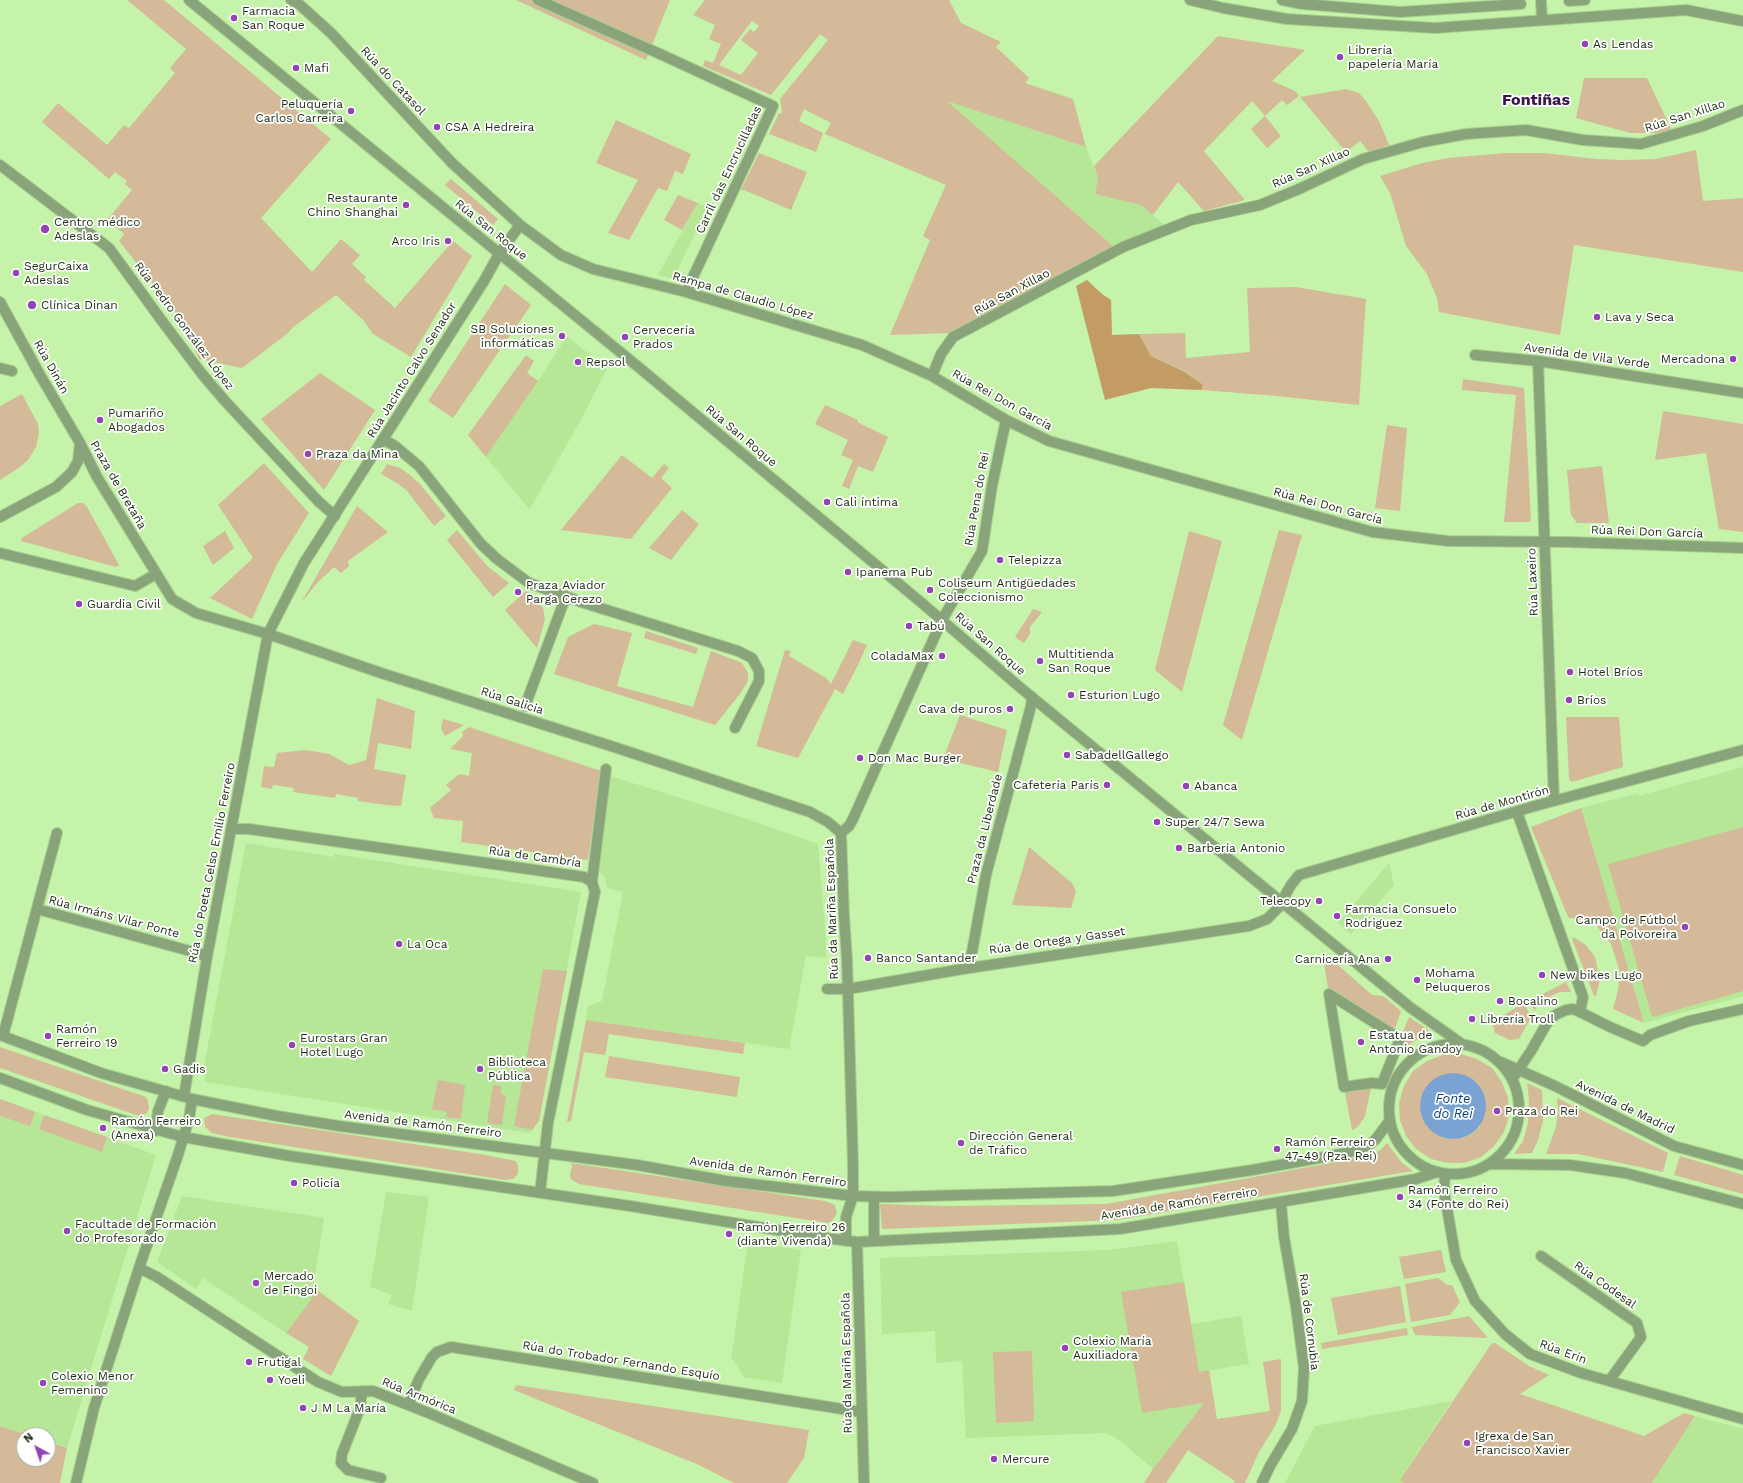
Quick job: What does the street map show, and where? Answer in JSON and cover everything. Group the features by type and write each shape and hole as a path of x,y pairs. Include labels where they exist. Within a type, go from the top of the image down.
{"street":[{"name":"Rúa San Roque","path":"189,0 942,620 1032,697 1278,898"},
{"name":"Carril das Encrucilladas","path":"538,0 773,106 686,292"},
{"path":"1193,0 1223,8 1287,19 1427,28 1686,10 1743,21"},
{"path":"1282,0 1302,4 1400,12 1520,4"},
{"path":"1541,0 1542,20"},
{"path":"1569,1 1585,0"},
{"name":"Rúa do Catasol","path":"298,2 331,33 452,163 520,225 546,244"},
{"name":"Rúa San Xillao","path":"932,376 941,354 953,337 1123,247 1191,220 1260,205 1299,189 1363,159 1423,142 1466,134 1526,130 1582,140 1641,144 1703,126 1743,110"},
{"name":"Rúa Pedro González López","path":"0,165 109,248 202,374 318,502 335,516"},
{"name":"Rúa Jacinto Calvo Senador","path":"268,634 304,563 384,439 499,254 520,225"},
{"name":"Rampa de Claudio López","path":"546,244 562,255 593,269 686,292 862,345 932,376"},
{"name":"Rúa Dinán","path":"0,302 40,375 80,443"},
{"name":"Avenida de Vila Verde","path":"1475,355 1538,361 1743,393"},
{"name":"Rúa Laxeiro","path":"1538,361 1554,801"},
{"path":"0,368 12,371"},
{"name":"Rúa Rei Don García","path":"932,376 1006,420 1049,441 1372,532 1448,542 1545,542 1743,548"},
{"name":"Rúa Pena do Rei","path":"942,620 982,551 992,486 1006,420"},
{"path":"384,439 419,466 481,544 497,559 529,583 738,651 752,658 760,671 758,681 735,728"},
{"name":"Praza de Bretaña","path":"0,517 56,487 72,472 78,461 80,443"},
{"name":"Praza de Bretaña","path":"80,443 97,477 172,599"},
{"path":"0,552 135,586 156,574"},
{"path":"524,706 566,596"},
{"name":"Rúa Galicia","path":"172,599 196,613 268,634 380,673 810,812 828,822 841,833"},
{"name":"Rúa da Mariña Española","path":"853,1196 848,989 841,833 854,819 942,620"},
{"name":"Rúa do Poeta Celso Emilio Ferreiro","path":"76,1483 94,1408 189,1119 188,1097 207,957 268,634"},
{"name":"Praza da Liberdade","path":"967,968 972,952 986,875 1031,706 1032,697"},
{"name":"Rúa de Montirón","path":"1278,898 1299,875 1554,801 1743,750"},
{"path":"592,882 606,769"},
{"path":"1517,812 1583,997 1580,1012"},
{"name":"Rúa de Cambría","path":"232,828 249,829 584,877 592,882 595,892 548,1123 540,1193"},
{"path":"1,1035 57,833"},
{"path":"1278,898 1411,1008 1462,1044"},
{"name":"Rúa de Ortega y Gasset","path":"827,989 848,989 967,968 1249,926 1267,919 1278,898"},
{"name":"Rúa Irmáns Vilar Ponte","path":"37,909 201,954 207,957"},
{"path":"1329,994 1400,1039 1382,1084 1372,1083 1344,1087 1329,994"},
{"path":"1513,1078 1547,1023 1555,1015 1566,1010 1573,1009 1596,1021 1643,1041 1650,1035 1689,1021 1743,1009"},
{"name":"Avenida de Ramón Ferreiro","path":"1,1035 101,1073 188,1097 339,1126 638,1165 726,1181 853,1196 874,1197 1106,1192 1121,1190 1252,1170 1347,1153 1369,1145 1376,1139 1390,1120"},
{"path":"1462,1044 1488,1052 1499,1061 1513,1078 1518,1093 1520,1113 1515,1133 1504,1150 1490,1164 1468,1173 1441,1173 1420,1165 1406,1153 1395,1138 1390,1120 1389,1100 1395,1081 1406,1064 1422,1052 1441,1045 1462,1044"},
{"name":"Avenida de Madrid","path":"1499,1061 1674,1146 1743,1166"},
{"name":"Avenida de Ramón Ferreiro","path":"0,1078 87,1110 156,1131 183,1137 290,1156 858,1242 1120,1229 1256,1205 1281,1203 1416,1179 1441,1173"},
{"path":"156,1131 158,1111 166,1090"},
{"path":"1490,1164 1570,1165 1626,1173 1743,1204"},
{"name":"Rúa Erín","path":"1441,1173 1456,1260 1475,1300 1505,1334 1530,1354 1581,1373 1743,1419"},
{"name":"Avenida de Ramón Ferreiro","path":"846,1240 846,1217 853,1196"},
{"path":"874,1197 874,1241"},
{"name":"Rúa de Cornubia","path":"1262,1483 1270,1466 1292,1429 1302,1401 1304,1368 1296,1307 1284,1237 1281,1203"},
{"name":"Rúa da Mariña Española","path":"858,1242 861,1412 864,1483"},
{"name":"Rúa Codesal","path":"1541,1256 1637,1323 1641,1337 1609,1381"},
{"name":"Rúa Armórica","path":"139,1268 157,1277 318,1382 342,1392 373,1391 408,1404 593,1483"},
{"name":"Rúa do Trobador Fernando Esquío","path":"408,1404 419,1379 432,1357 437,1352 451,1347 861,1412"},
{"path":"362,1392 360,1408 342,1454 342,1463 348,1470 381,1478"}],"shaded area":[{"path":"127,0 164,0 331,139 261,218 312,272 341,239 360,255 352,264 366,277 364,280 395,308 453,241 472,256 411,357 373,334 364,321 336,295 242,368 199,359 178,315 119,241 124,234 107,220 132,190 125,184 127,181 115,172 109,179 42,122 58,103 107,145 124,125 129,128 175,73 170,68 186,49"},
{"path":"516,0 670,0 646,60"},
{"path":"705,0 949,0 961,23 1001,42 996,47 1029,78 1025,83 1073,99 1086,147 947,101 1113,246 950,333 890,335 930,240 923,236 946,185 825,134 831,123 804,109 799,121 823,133 816,152 769,134 779,113 782,113 780,99 828,40 820,34 771,95 703,66 705,60 713,63 721,44 709,39 715,25 693,15","holes":["752,21 759,26 754,32 750,29 741,40 758,53 741,75 719,65"]},
{"path":"1218,36 1305,50 1272,81 1295,91 1299,96 1287,105 1282,100 1265,116 1252,101 1204,151 1245,200 1204,211 1178,182 1153,215 1141,205 1095,194 1098,178 1094,166"},
{"path":"1584,78 1647,78 1672,131 1659,133 1630,133 1576,118"},
{"path":"1346,89 1359,93 1366,101 1379,121 1389,145 1369,152 1360,141 1346,152 1300,97"},
{"path":"946,100 1084,145 1098,178 1095,194 1141,205 1167,227 1113,246"},
{"path":"1265,116 1281,136 1267,148 1251,129"},
{"path":"616,120 691,154 683,174 675,171 667,191 658,188 629,240 608,233 638,180 596,163"},
{"path":"1696,150 1703,201 1743,198 1743,272 1574,245 1560,335 1439,312 1437,298 1427,274 1406,246 1390,193 1380,176 1422,163 1448,158 1507,153 1544,153 1596,159 1623,160 1656,159"},
{"path":"759,153 807,172 791,210 741,190"},
{"path":"451,179 498,219 493,225 445,185"},
{"path":"678,195 698,203 682,230 664,220"},
{"path":"698,203 708,207 673,279 658,275"},
{"path":"1087,280 1111,300 1112,335 1139,334 1151,356 1185,372 1202,384 1202,390 1151,388 1105,400 1076,286"},
{"path":"505,284 531,305 453,418 428,401"},
{"path":"1296,287 1366,299 1359,405 1202,390 1202,384 1186,372 1151,356 1139,334 1185,333 1186,358 1250,352 1247,288"},
{"path":"567,336 607,369 582,418 529,509 486,457"},
{"path":"526,355 534,361 527,373 538,381 486,457 468,435"},
{"path":"320,373 375,410 324,490 261,419"},
{"path":"1463,379 1524,388 1531,520 1529,522 1504,522 1516,395 1462,390"},
{"path":"22,394 38,424 39,432 36,447 28,460 0,480 0,406"},
{"path":"825,405 858,420 857,422 888,437 873,472 858,466 849,489 842,486 853,460 841,455 848,440 815,424"},
{"path":"1663,411 1743,424 1743,532 1719,529 1706,453 1655,460"},
{"path":"1387,425 1407,428 1400,511 1375,508"},
{"path":"622,455 652,478 664,464 669,468 661,478 672,488 631,539 561,530"},
{"path":"264,463 309,513 277,564 252,619 210,598 253,558 218,505"},
{"path":"387,464 400,468 410,475 420,484 446,516 434,526 407,491 397,483 381,474"},
{"path":"1602,466 1609,523 1577,523 1571,515 1567,470"},
{"path":"78,503 83,503 87,507 119,565 116,567 21,541 22,538"},
{"path":"357,506 388,532 348,561 349,566 341,573 334,567 317,583 301,603"},
{"path":"682,510 699,524 671,560 649,548"},
{"path":"457,530 487,566 509,583 493,597 447,540"},
{"path":"1279,530 1302,535 1242,740 1223,725"},
{"path":"225,531 234,548 213,565 203,546"},
{"path":"1189,531 1222,541 1182,692 1155,670"},
{"path":"526,591 536,598 543,608 545,619 537,648 505,610"},
{"path":"1033,609 1042,612 1030,627 1030,634 1024,643 1015,637"},
{"path":"594,624 632,633 617,686 693,707 711,651 742,663 748,673 748,681 740,694 715,725 554,674 568,637"},
{"path":"646,631 698,648 696,654 644,638"},
{"path":"853,640 867,645 858,665 843,694 835,689 798,758 756,746 785,650 791,651 789,656 826,678 831,684"},
{"path":"377,698 415,711 411,749 378,743 374,769 406,775 401,806 358,801 358,798 336,794 335,798 293,792 294,788 273,785 272,789 261,787 264,766 274,767 277,753 306,750 329,754 349,765 366,760"},
{"path":"960,715 1007,730 998,772 943,759"},
{"path":"1566,717 1619,717 1623,767 1572,782 1569,779"},
{"path":"443,719 464,725 445,736 441,728"},
{"path":"469,727 601,771 588,860 461,842 463,821 434,818 430,808 451,790 446,785 459,774 469,776 472,753 450,749 463,736 462,732"},
{"name":"Campo de Fútbol da Polvoreira","path":"1743,767 1743,996 1644,1023 1581,808 1638,793 1639,796"},
{"path":"610,776 741,817 818,844 826,939 826,958 806,956 789,1049 586,1020 588,1006 602,1001 623,892 607,888 605,878 597,868"},
{"path":"1581,808 1644,1023 1613,1009 1618,990 1620,972 1611,944 1596,925 1568,917 1531,827"},
{"name":"Campo de Fútbol da Polvoreira","path":"1743,827 1743,991 1652,1017 1608,864"},
{"path":"246,843 334,857 334,854 581,892 539,1121 530,1133 205,1082 204,1066"},
{"path":"1029,847 1072,883 1076,891 1071,908 1012,905"},
{"path":"1389,863 1394,885 1351,934 1338,923"},
{"path":"1573,937 1586,945 1595,957 1600,980 1596,996 1594,996 1572,939"},
{"path":"1322,951 1372,995 1383,996 1401,1011 1393,1034 1329,994"},
{"path":"543,969 567,971 539,1121 532,1130 514,1126"},
{"path":"1566,982 1571,992 1560,992 1544,999 1537,1005 1535,1011 1529,1001"},
{"path":"1524,1003 1531,1017 1519,1039 1510,1040 1495,1033 1492,1022"},
{"path":"1409,1017 1433,1033 1426,1034 1405,1047 1389,1065"},
{"path":"586,1020 745,1043 743,1054 609,1034 605,1055 584,1052 571,1121 567,1122"},
{"path":"0,1047 146,1097 149,1108 147,1113 143,1115 136,1115 0,1068"},
{"name":"Praza do Rei","path":"1461,1054 1477,1059 1492,1068 1502,1082 1508,1098 1509,1116 1504,1132 1494,1146 1481,1157 1464,1163 1447,1163 1431,1159 1416,1149 1406,1136 1400,1120 1399,1103 1404,1086 1413,1071 1427,1061 1443,1055","holes":["1438,1077 1480,1126 1463,1138 1443,1138 1423,1094 1429,1084"]},
{"path":"609,1056 740,1077 737,1097 605,1077"},
{"path":"438,1080 465,1085 461,1119 446,1117 447,1112 432,1109"},
{"path":"1372,1083 1365,1116 1360,1124 1352,1130 1344,1087"},
{"path":"1527,1083 1542,1090 1543,1121 1538,1140 1532,1153 1514,1154 1523,1141 1528,1123 1529,1100"},
{"path":"493,1085 501,1086 501,1094 506,1096 502,1125 487,1123"},
{"path":"1557,1098 1668,1153 1663,1172 1578,1154 1546,1154 1556,1127 1558,1111"},
{"name":"Facultade de Formación do Profesorado","path":"0,1099 156,1155 67,1448 56,1445 56,1427 16,1427 16,1431 0,1426"},
{"path":"0,1099 35,1112 30,1126 0,1116"},
{"path":"212,1114 480,1154 516,1161 518,1166 518,1174 513,1179 506,1180 230,1137 212,1133 205,1127 204,1118"},
{"path":"44,1115 107,1137 102,1152 39,1129"},
{"path":"1387,1143 1402,1163 1413,1171 1117,1220 882,1229 880,1204 946,1206 1106,1204 1347,1160 1379,1151"},
{"path":"1680,1156 1743,1175 1743,1194 1674,1175"},
{"path":"571,1163 825,1201 835,1205 837,1213 832,1221 828,1223 579,1184 571,1179"},
{"path":"386,1192 429,1197 412,1311 388,1304 392,1295 370,1287"},
{"path":"182,1196 324,1218 311,1300 286,1333 203,1278 196,1289 157,1262"},
{"name":"Colexio María Auxiliadora","path":"1177,1241 1191,1324 1241,1316 1249,1364 1199,1372 1204,1403 1153,1469 1122,1442 1107,1433 966,1438 962,1361 936,1363 935,1331 882,1334 880,1258 1108,1250"},
{"path":"748,1242 801,1250 782,1383 744,1377 733,1360 731,1360"},
{"path":"1441,1250 1446,1272 1404,1279 1399,1257"},
{"path":"1438,1278 1447,1285 1452,1285 1460,1302 1450,1315 1411,1322 1405,1284"},
{"path":"1184,1282 1199,1372 1209,1370 1217,1419 1270,1411 1263,1362 1281,1359 1281,1411 1275,1426 1259,1452 1245,1483 1234,1483 1235,1481 1188,1450 1166,1483 1144,1483 1204,1403 1142,1413 1121,1292"},
{"path":"1400,1286 1406,1322 1338,1335 1331,1298"},
{"path":"313,1287 359,1321 331,1376 303,1359 309,1347 286,1333 311,1300"},
{"path":"1469,1316 1488,1338 1415,1335 1412,1327"},
{"path":"1407,1328 1408,1335 1322,1349 1321,1343"},
{"path":"1492,1343 1495,1343 1529,1366 1549,1375 1520,1394 1644,1436 1684,1413 1695,1416 1652,1483 1404,1483 1400,1480"},
{"path":"1032,1351 1034,1421 996,1423 993,1352"},
{"path":"516,1385 809,1430 804,1458 787,1483 734,1483 699,1465 514,1390"},
{"path":"1452,1401 1400,1479 1404,1483 1285,1483 1315,1426"},
{"path":"1695,1416 1743,1429 1743,1483 1652,1483"},
{"path":"0,1426 16,1431 16,1467 56,1467 56,1445 67,1448 60,1483 0,1483"}],"water":[{"name":"Fonte do Rei","path":"1453,1073 1466,1076 1476,1083 1483,1093 1486,1106 1483,1119 1476,1129 1466,1136 1453,1139 1440,1136 1430,1129 1423,1119 1420,1106 1423,1093 1430,1083 1440,1076"}],"place":[{"name":"Farmacia San Roque","path":"234,18"},
{"name":"As Lendas","path":"1585,44"},
{"name":"Librería papelería María","path":"1340,57"},
{"name":"Mafi","path":"296,68"},
{"name":"Peluquería Carlos Carreira","path":"351,111"},
{"name":"CSA A Hedreira","path":"437,127"},
{"name":"Restaurante Chino Shanghai","path":"406,205"},
{"name":"Centro médico Adeslas","path":"45,229"},
{"name":"Arco Iris","path":"448,241"},
{"name":"SegurCaixa Adeslas","path":"16,273"},
{"name":"Clínica Dinan","path":"32,305"},
{"name":"Lava y Seca","path":"1597,317"},
{"name":"SB Soluciones informáticas","path":"562,336"},
{"name":"Cervecería Prados","path":"625,337"},
{"name":"Mercadona","path":"1733,359"},
{"name":"Repsol","path":"578,362"},
{"name":"Pumariño Abogados","path":"100,420"},
{"name":"Praza da Mina","path":"308,454"},
{"name":"Cali íntima","path":"827,502"},
{"name":"Telepizza","path":"1000,560"},
{"name":"Ipanema Pub","path":"848,572"},
{"name":"Coliseum Antigüedades Coleccionismo","path":"930,590"},
{"name":"Praza Aviador Parga Cerezo","path":"518,592"},
{"name":"Guardia Civil","path":"79,604"},
{"name":"Tabú","path":"909,626"},
{"name":"ColadaMax","path":"942,656"},
{"name":"Multitienda San Roque","path":"1040,661"},
{"name":"Hotel Bríos","path":"1570,672"},
{"name":"Esturion Lugo","path":"1071,695"},
{"name":"Bríos","path":"1569,700"},
{"name":"Cava de puros","path":"1010,709"},
{"name":"SabadellGallego","path":"1067,755"},
{"name":"Don Mac Burger","path":"860,758"},
{"name":"Cafetería París","path":"1107,785"},
{"name":"Abanca","path":"1186,786"},
{"name":"Super 24/7 Sewa","path":"1157,822"},
{"name":"Barbería Antonio","path":"1179,848"},
{"name":"Telecopy","path":"1319,901"},
{"name":"Farmacia Consuelo Rodriguez","path":"1337,916"},
{"name":"Campo de Fútbol da Polvoreira","path":"1685,927"},
{"name":"La Oca","path":"399,944"},
{"name":"Banco Santander","path":"868,958"},
{"name":"Carnicería Ana","path":"1388,959"},
{"name":"New bikes Lugo","path":"1542,975"},
{"name":"Mohama Peluqueros","path":"1417,980"},
{"name":"Bocalino","path":"1500,1001"},
{"name":"Librería Troll","path":"1472,1019"},
{"name":"Ramón Ferreiro 19","path":"48,1036"},
{"name":"Estatua de Antonio Gandoy","path":"1361,1042"},
{"name":"Eurostars Gran Hotel Lugo","path":"292,1045"},
{"name":"Gadis","path":"165,1069"},
{"name":"Biblioteca Pública","path":"480,1069"},
{"name":"Praza do Rei","path":"1497,1111"},
{"name":"Ramón Ferreiro (Anexa)","path":"103,1128"},
{"name":"Dirección General de Tráfico","path":"961,1143"},
{"name":"Ramón Ferreiro 47-49 (Pza. Rei)","path":"1277,1149"},
{"name":"Policía","path":"294,1183"},
{"name":"Ramón Ferreiro 34 (Fonte do Rei)","path":"1400,1197"},
{"name":"Facultade de Formación do Profesorado","path":"67,1231"},
{"name":"Ramón Ferreiro 26 (diante Vivenda)","path":"729,1234"},
{"name":"Mercado de Fingoi","path":"256,1283"},
{"name":"Colexio María Auxiliadora","path":"1065,1348"},
{"name":"Frutigal","path":"249,1362"},
{"name":"Yoeli","path":"270,1380"},
{"name":"Colexio Menor Femenino","path":"43,1383"},
{"name":"J M La María","path":"303,1408"},
{"name":"Igrexa de San Francisco Xavier","path":"1467,1443"},
{"name":"Mercure","path":"994,1459"}],"district":[{"name":"Fontiñas","path":"1536,100"}]}
